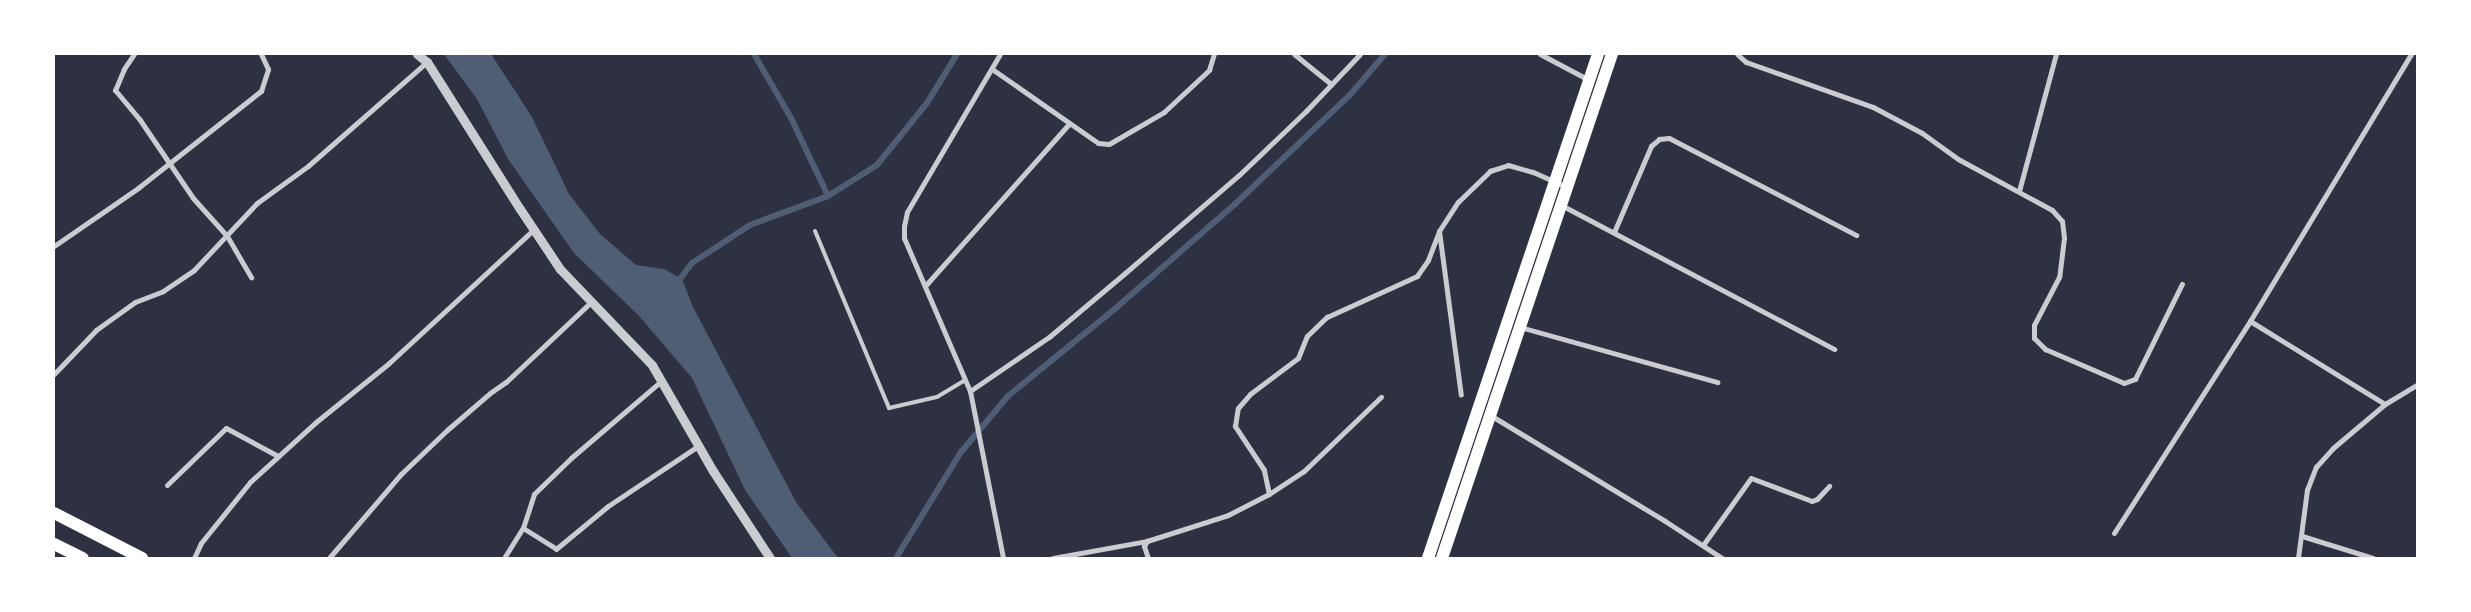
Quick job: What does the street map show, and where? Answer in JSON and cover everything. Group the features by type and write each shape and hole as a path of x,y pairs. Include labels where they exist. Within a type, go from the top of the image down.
{"main road":[{"path":"1428,558 1598,54"},
{"path":"1442,558 1612,54"},
{"path":"54,513 142,558"},
{"path":"54,544 83,558"}],"street":[{"path":"134,54 124,69 115,90 140,120 193,198 227,236 251,278"},
{"path":"54,246 138,188 260,91 268,69 261,54"},
{"path":"417,54 427,62 560,268 652,365 698,446 770,558"},
{"path":"1000,54 906,212 904,238 970,391 1004,558"},
{"path":"992,69 1098,143 1108,144 1164,112 1209,70 1214,54"},
{"path":"1294,54 1331,84"},
{"path":"970,391 1049,336 1239,175 1360,54"},
{"path":"1540,54 1600,87"},
{"path":"1737,54 1746,62 1873,107 1922,133 1958,159 2052,210 2062,221 2064,238 2060,276 2034,325 2034,338 2045,349 2124,383 2135,379 2182,284"},
{"path":"2019,191 2056,54"},
{"path":"2114,533 2250,321 2411,54"},
{"path":"54,374 96,330 135,302 163,291 194,270 257,203 308,166 427,62"},
{"path":"925,286 1069,124"},
{"path":"1614,232 1651,146 1659,139 1668,138 1856,235"},
{"path":"1269,494 1264,470 1235,426 1238,408 1250,394 1298,358 1307,336 1326,318 1417,276 1428,260 1439,231 1458,202 1490,171 1508,165 1534,172 1568,188"},
{"path":"1549,201 1562,205 1834,348"},
{"path":"194,558 201,543 250,482 316,422 389,363 534,230"},
{"path":"1439,231 1461,395"},
{"path":"329,558 401,474 454,424 506,382 592,301"},
{"path":"2250,321 2386,404"},
{"path":"1508,322 1717,382"},
{"path":"504,558 523,528 534,494 571,458 661,381"},
{"path":"2298,558 2307,490 2316,468 2334,448 2386,404 2417,385"},
{"path":"1052,558 1147,541 1228,515 1269,494 1304,471 1381,397"},
{"path":"1478,411 1490,415 1722,558"},
{"path":"167,485 226,428 278,456"},
{"path":"523,528 556,550 608,506 698,446"},
{"path":"1703,545 1752,478 1812,500 1817,498 1829,486"},
{"path":"2302,536 2373,558"},
{"path":"1147,541 1144,546 1148,558"}],"lane":[{"path":"815,231 889,408 937,397 965,380"}],"water":[{"path":"444,54 491,54 532,117 569,194 600,234 636,265 664,269 682,279 693,307 796,502 838,558 792,558 745,490 692,378 640,317 574,253 508,159 477,99"}],"waterway":[{"path":"754,54 791,118 828,196"},
{"path":"677,283 692,263 750,225 828,196 877,165 927,103 957,54"},
{"path":"896,558 961,452 1008,396 1117,307 1235,204 1349,96 1385,54"}]}
